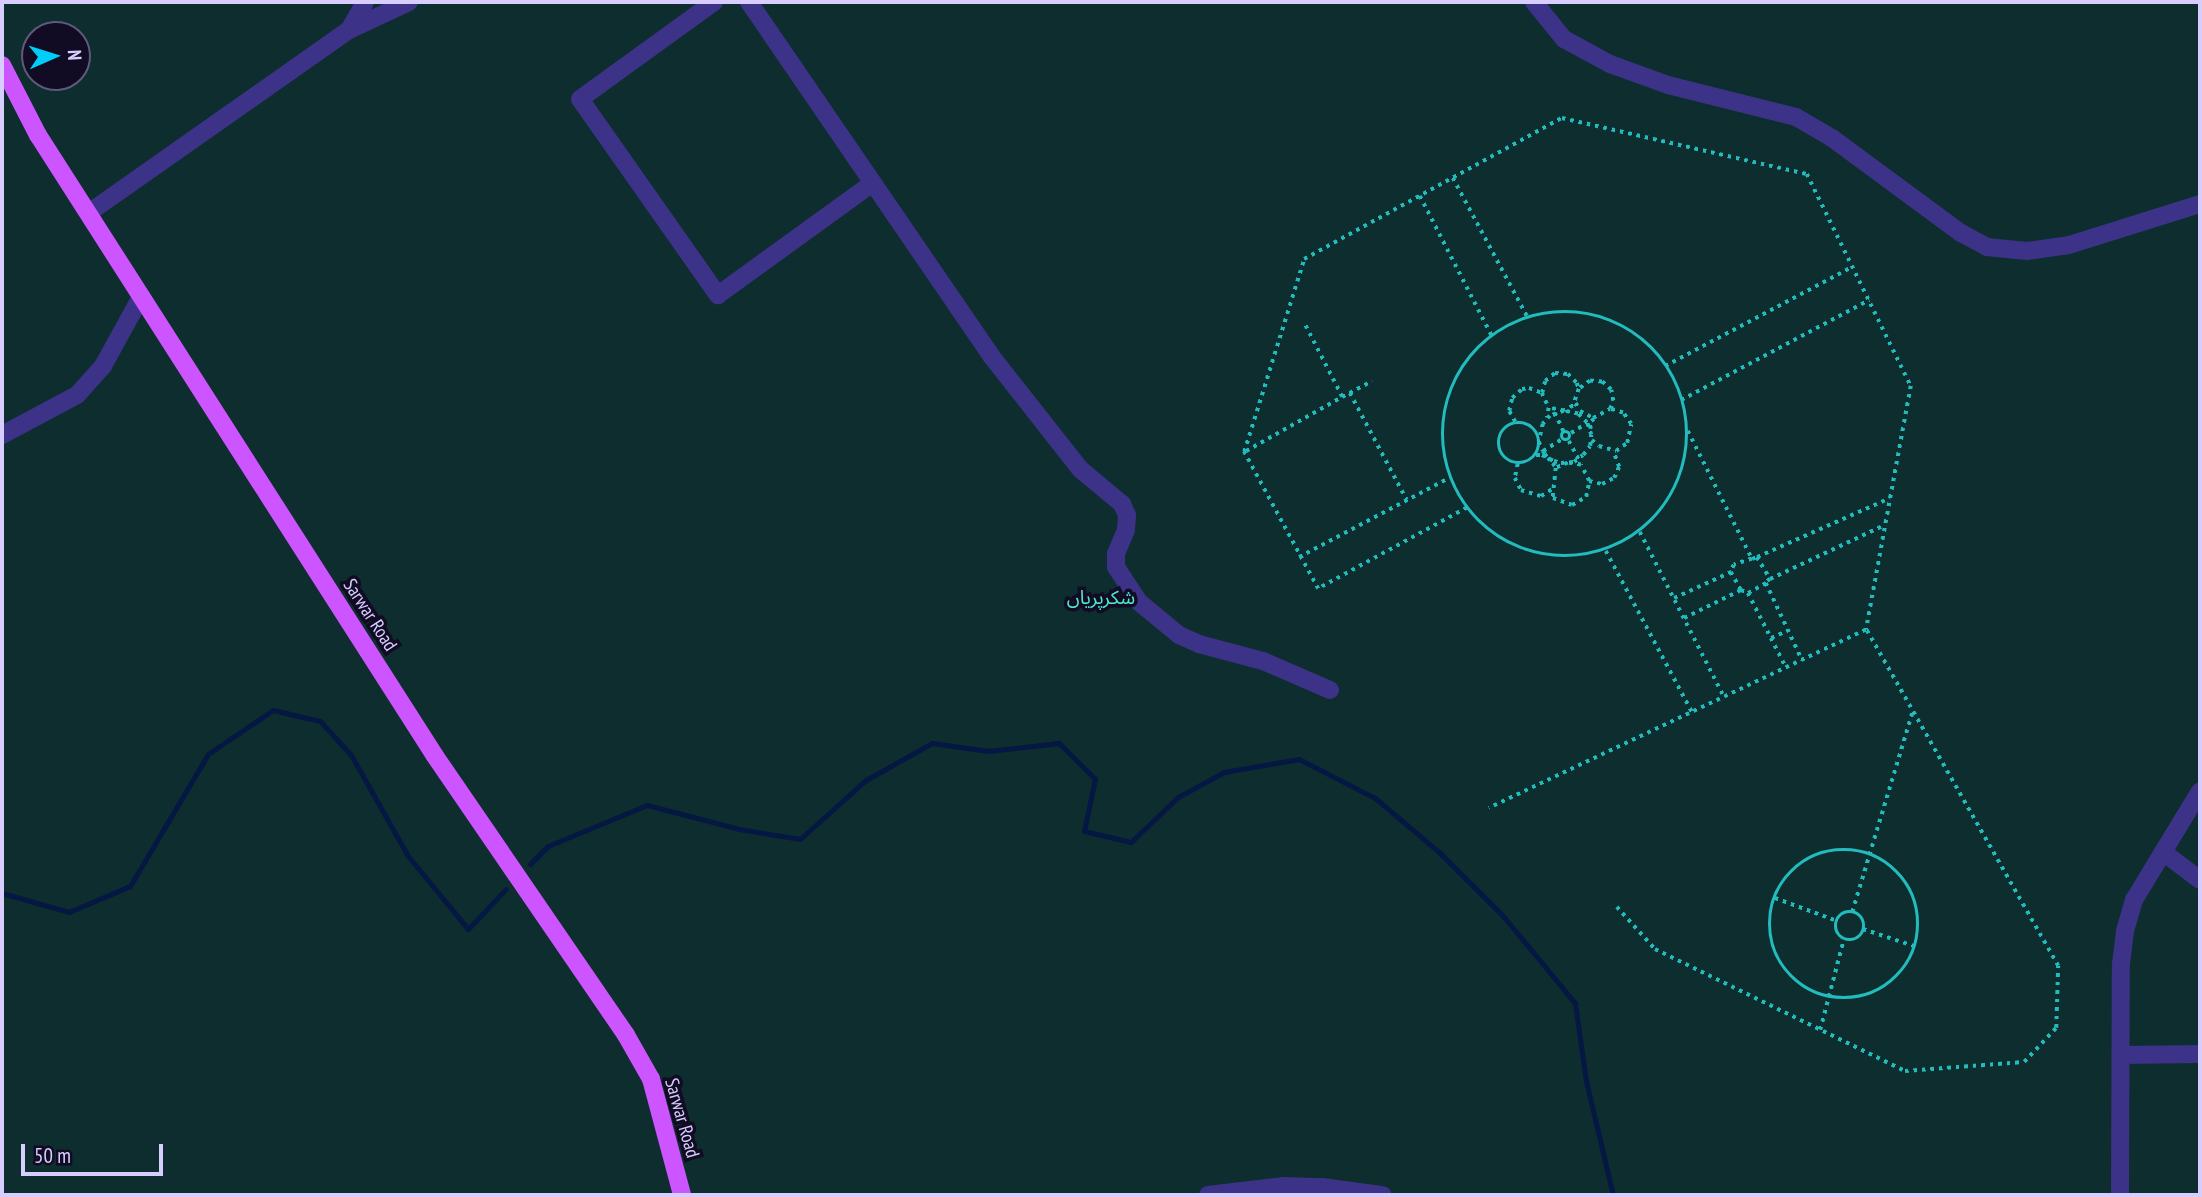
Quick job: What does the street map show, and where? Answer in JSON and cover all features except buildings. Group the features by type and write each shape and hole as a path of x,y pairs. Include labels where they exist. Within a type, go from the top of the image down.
{"main road":[{"name":"Sarwar Road","path":"2,65 38,135 90,212 141,297 435,756 626,1035 651,1079 682,1195"}],"street":[{"path":"349,30 365,2"},
{"path":"90,212 349,30 410,2"},
{"path":"714,2 580,99 718,295 873,183"},
{"path":"749,2 992,358 1080,469 1122,504 1127,515 1126,530 1116,554 1116,567 1139,603 1179,635 1199,644 1295,672 1330,690"},
{"path":"1534,2 1564,39 1611,64 1668,86 1796,117 1832,138 1961,233 1987,247 2026,251 2069,245 2200,205"},
{"path":"2,435 77,395 103,366 141,297"},
{"path":"2120,1195 2121,964 2125,931 2134,900 2200,791"},
{"path":"2163,852 2200,880"},
{"path":"2121,1055 2200,1054"},
{"path":"1208,1195 1322,1191 1382,1195"}],"path":[{"path":"1467,508 1318,589 1244,452 1304,259 1562,118 1808,174 1911,386 1866,629 2058,966 2056,1028 2024,1062 1905,1072 1655,949 1617,907"},
{"path":"1452,178 1528,318"},
{"path":"1420,196 1492,336"},
{"path":"1665,366 1852,266"},
{"path":"1681,400 1869,300"},
{"path":"1687,429 1683,468 1667,503 1640,532 1606,551 1565,558 1523,551 1486,530 1459,498 1444,458 1443,415 1457,375 1483,342 1528,318 1557,311 1595,315 1631,331 1660,357 1665,366 1681,400 1687,429 1768,581 1802,660"},
{"path":"1304,323 1342,397"},
{"path":"1515,422 1500,435 1499,448 1506,460 1518,464 1536,454 1540,430 1549,408 1542,393 1545,381 1555,373 1568,374 1579,390"},
{"path":"1244,452 1372,381"},
{"path":"1533,428 1576,403 1579,390 1590,381 1607,385 1613,395 1610,409"},
{"path":"1536,454 1548,458 1581,466 1589,481 1586,498 1572,505 1553,498 1556,468 1548,458 1543,450 1533,428 1515,422 1509,411 1516,393 1529,388 1542,393"},
{"path":"1350,393 1407,500"},
{"path":"1576,403 1585,415 1597,417"},
{"path":"1549,408 1578,414 1587,423 1591,435 1599,446 1616,451 1631,438 1628,418 1617,410 1610,409 1591,421 1591,435 1581,466"},
{"path":"1543,450 1562,438 1564,432 1555,413"},
{"path":"1579,460 1569,440 1570,434 1587,423"},
{"path":"1564,432 1570,434"},
{"path":"1562,438 1569,440"},
{"path":"1556,468 1579,460 1587,451 1599,446"},
{"path":"1589,481 1602,484 1618,473 1619,460 1611,450"},
{"path":"1518,464 1515,478 1521,490 1541,496 1552,489"},
{"path":"1299,557 1451,477"},
{"path":"1674,598 1731,572 1734,565 1890,498"},
{"path":"1748,593 1885,525"},
{"path":"1640,532 1724,697"},
{"path":"1606,551 1692,712"},
{"path":"1731,572 1741,590 1748,593 1786,667"},
{"path":"1684,618 1741,590"},
{"path":"1489,808 1866,629"},
{"path":"1771,638 1788,630"},
{"path":"1852,912 1913,712"},
{"path":"1845,849 1868,853 1888,864 1905,880 1915,901 1919,924 1915,947 1905,966 1891,982 1861,996 1829,997 1805,987 1786,970 1774,948 1770,923 1775,898 1786,878 1802,862 1823,852 1845,849"},
{"path":"1775,898 1837,922"},
{"path":"1852,912 1863,920 1863,929 1856,938 1844,938 1836,930 1837,922 1841,915 1852,912"},
{"path":"1863,929 1915,947"},
{"path":"1820,1030 1844,938"}],"green space":[{"name":"شکرپریاں","path":"2,2 2200,2 2200,1195 2,1195"}],"waterway":[{"path":"2,893 69,912 130,886 208,754 273,710 320,721 351,755 408,856 468,929 506,889"},
{"path":"530,864 548,846 647,805 739,829 800,839 866,780 932,743 988,751 1059,743 1095,779 1084,831 1131,842 1178,797 1224,772 1299,759 1375,798 1440,853 1504,917 1575,1003 1586,1081 1613,1195"}]}
